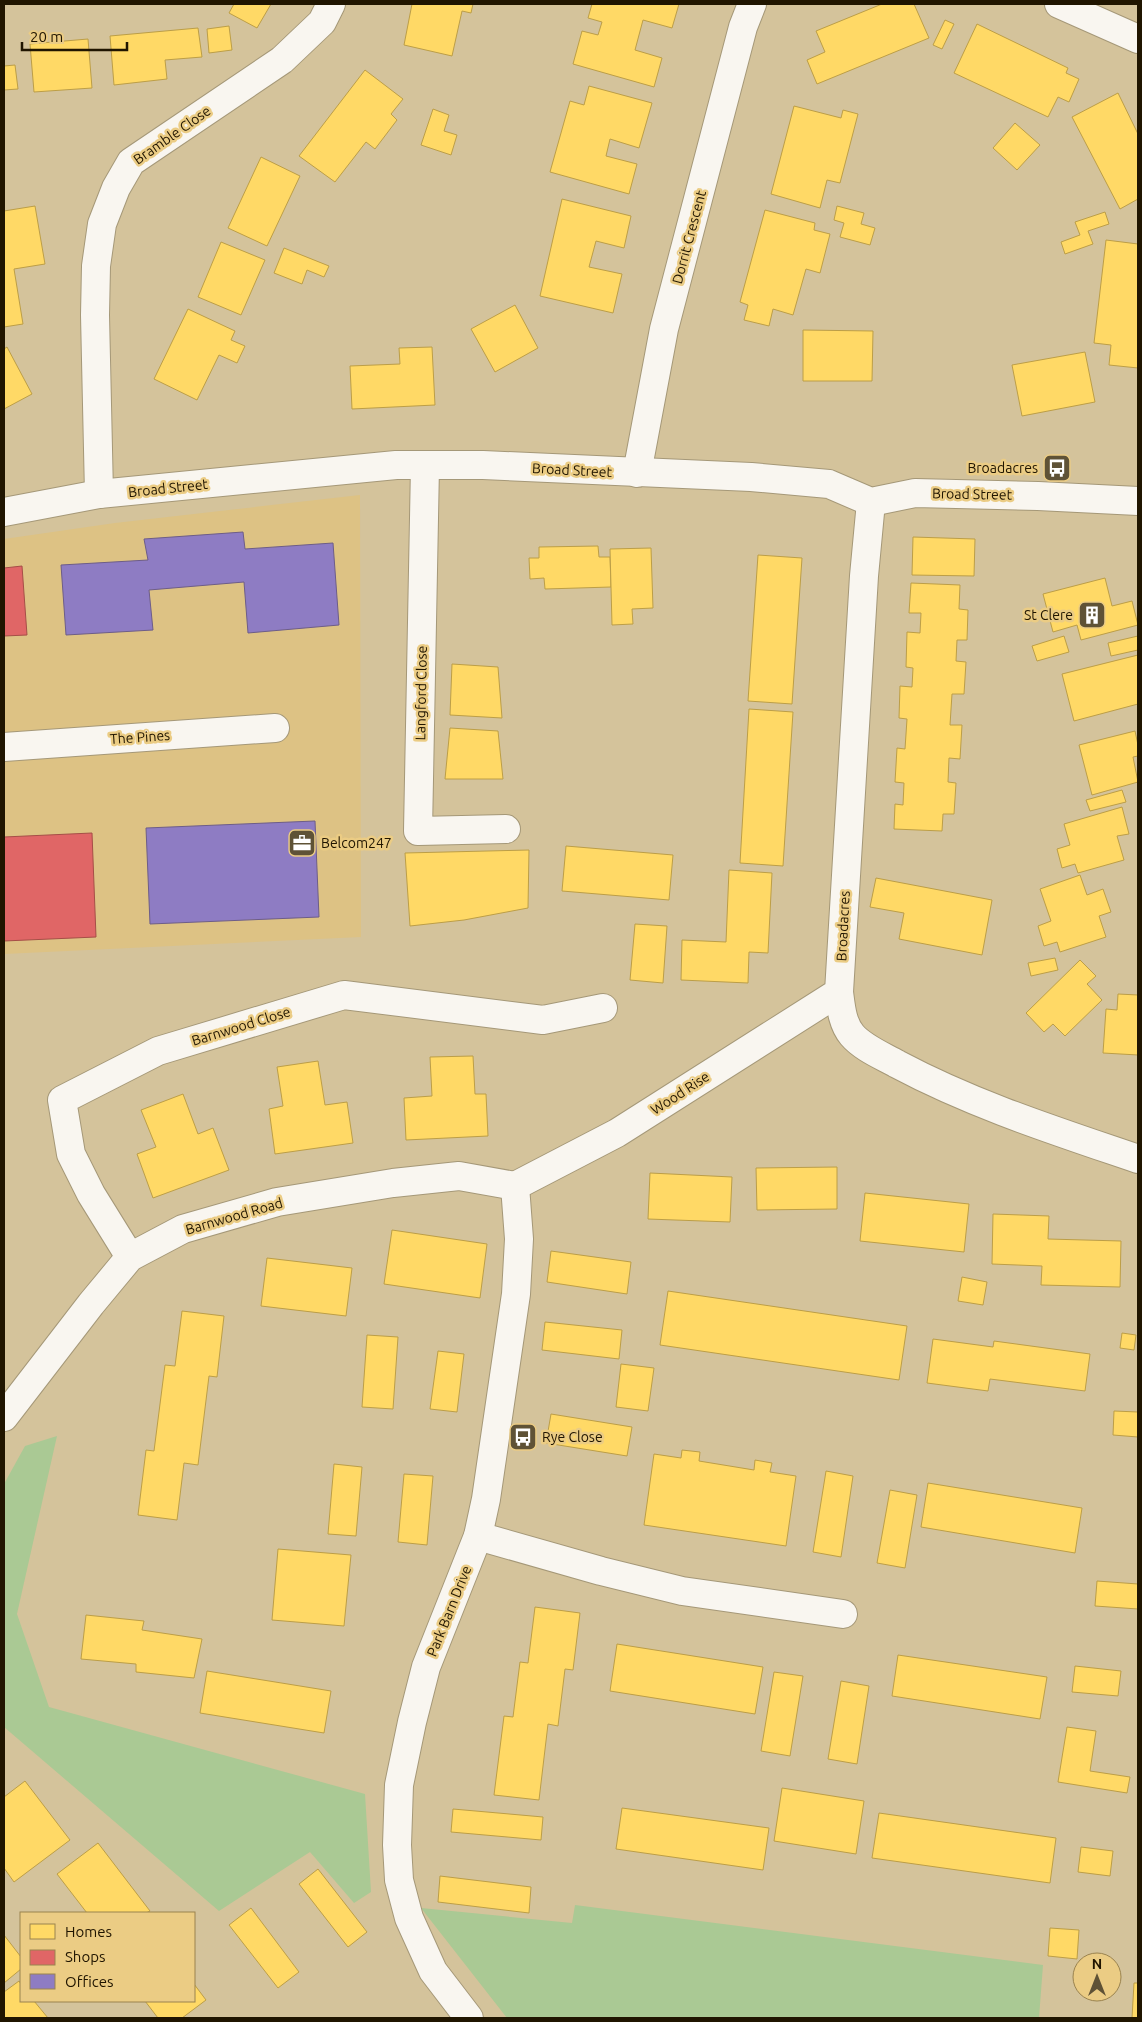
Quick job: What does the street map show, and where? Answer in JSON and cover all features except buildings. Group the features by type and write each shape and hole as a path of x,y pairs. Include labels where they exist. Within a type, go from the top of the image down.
{"street":[{"name":"Bramble Close","path":"99,494 95,314 96,266 102,224 116,188 132,162 282,60 322,22 331,4"},
{"name":"Dorrit Crescent","path":"637,473 664,329 743,26 752,4"},
{"path":"1059,4 1138,39"},
{"name":"Broad Street","path":"4,512 99,494 396,465 483,465 751,477 829,484 871,502 915,493 1138,501"},
{"name":"Langford Close","path":"425,466 418,831 506,829"},
{"name":"Broadacres","path":"871,502 864,576 840,992 843,1017 853,1036 874,1052 920,1076 966,1097 1051,1130 1138,1158"},
{"name":"The Pines","path":"4,747 275,728"},
{"name":"Wood Rise","path":"515,1186 617,1133 840,992"},
{"name":"Barnwood Close","path":"130,1257 91,1194 70,1154 62,1100 158,1051 344,995 543,1020 602,1008"},
{"name":"Barnwood Road","path":"4,1417 91,1304 130,1257 183,1229 277,1202 384,1184 459,1176 515,1186"},
{"name":"Park Barn Drive","path":"469,2018 433,1971 409,1918 399,1880 397,1845 400,1785 412,1722 426,1667 478,1536 486,1499 516,1294 519,1238 515,1186"},
{"path":"478,1536 601,1571 682,1590 844,1614"}],"shaded area":[{"path":"360,495 361,937 4,954 4,539 115,523"}],"green space":[{"path":"57,1436 17,1614 49,1707 365,1794 371,1892 354,1903 310,1852 219,1911 4,1727 4,1484 25,1446"},
{"path":"575,1905 1043,1965 1039,2018 507,2018 421,1908 572,1923"}],"place":[{"name":"Broadacres","path":"1057,468"},
{"name":"St Clere","path":"1092,615"},
{"name":"Belcom247","path":"302,843"},
{"name":"Rye Close","path":"523,1437"}]}
